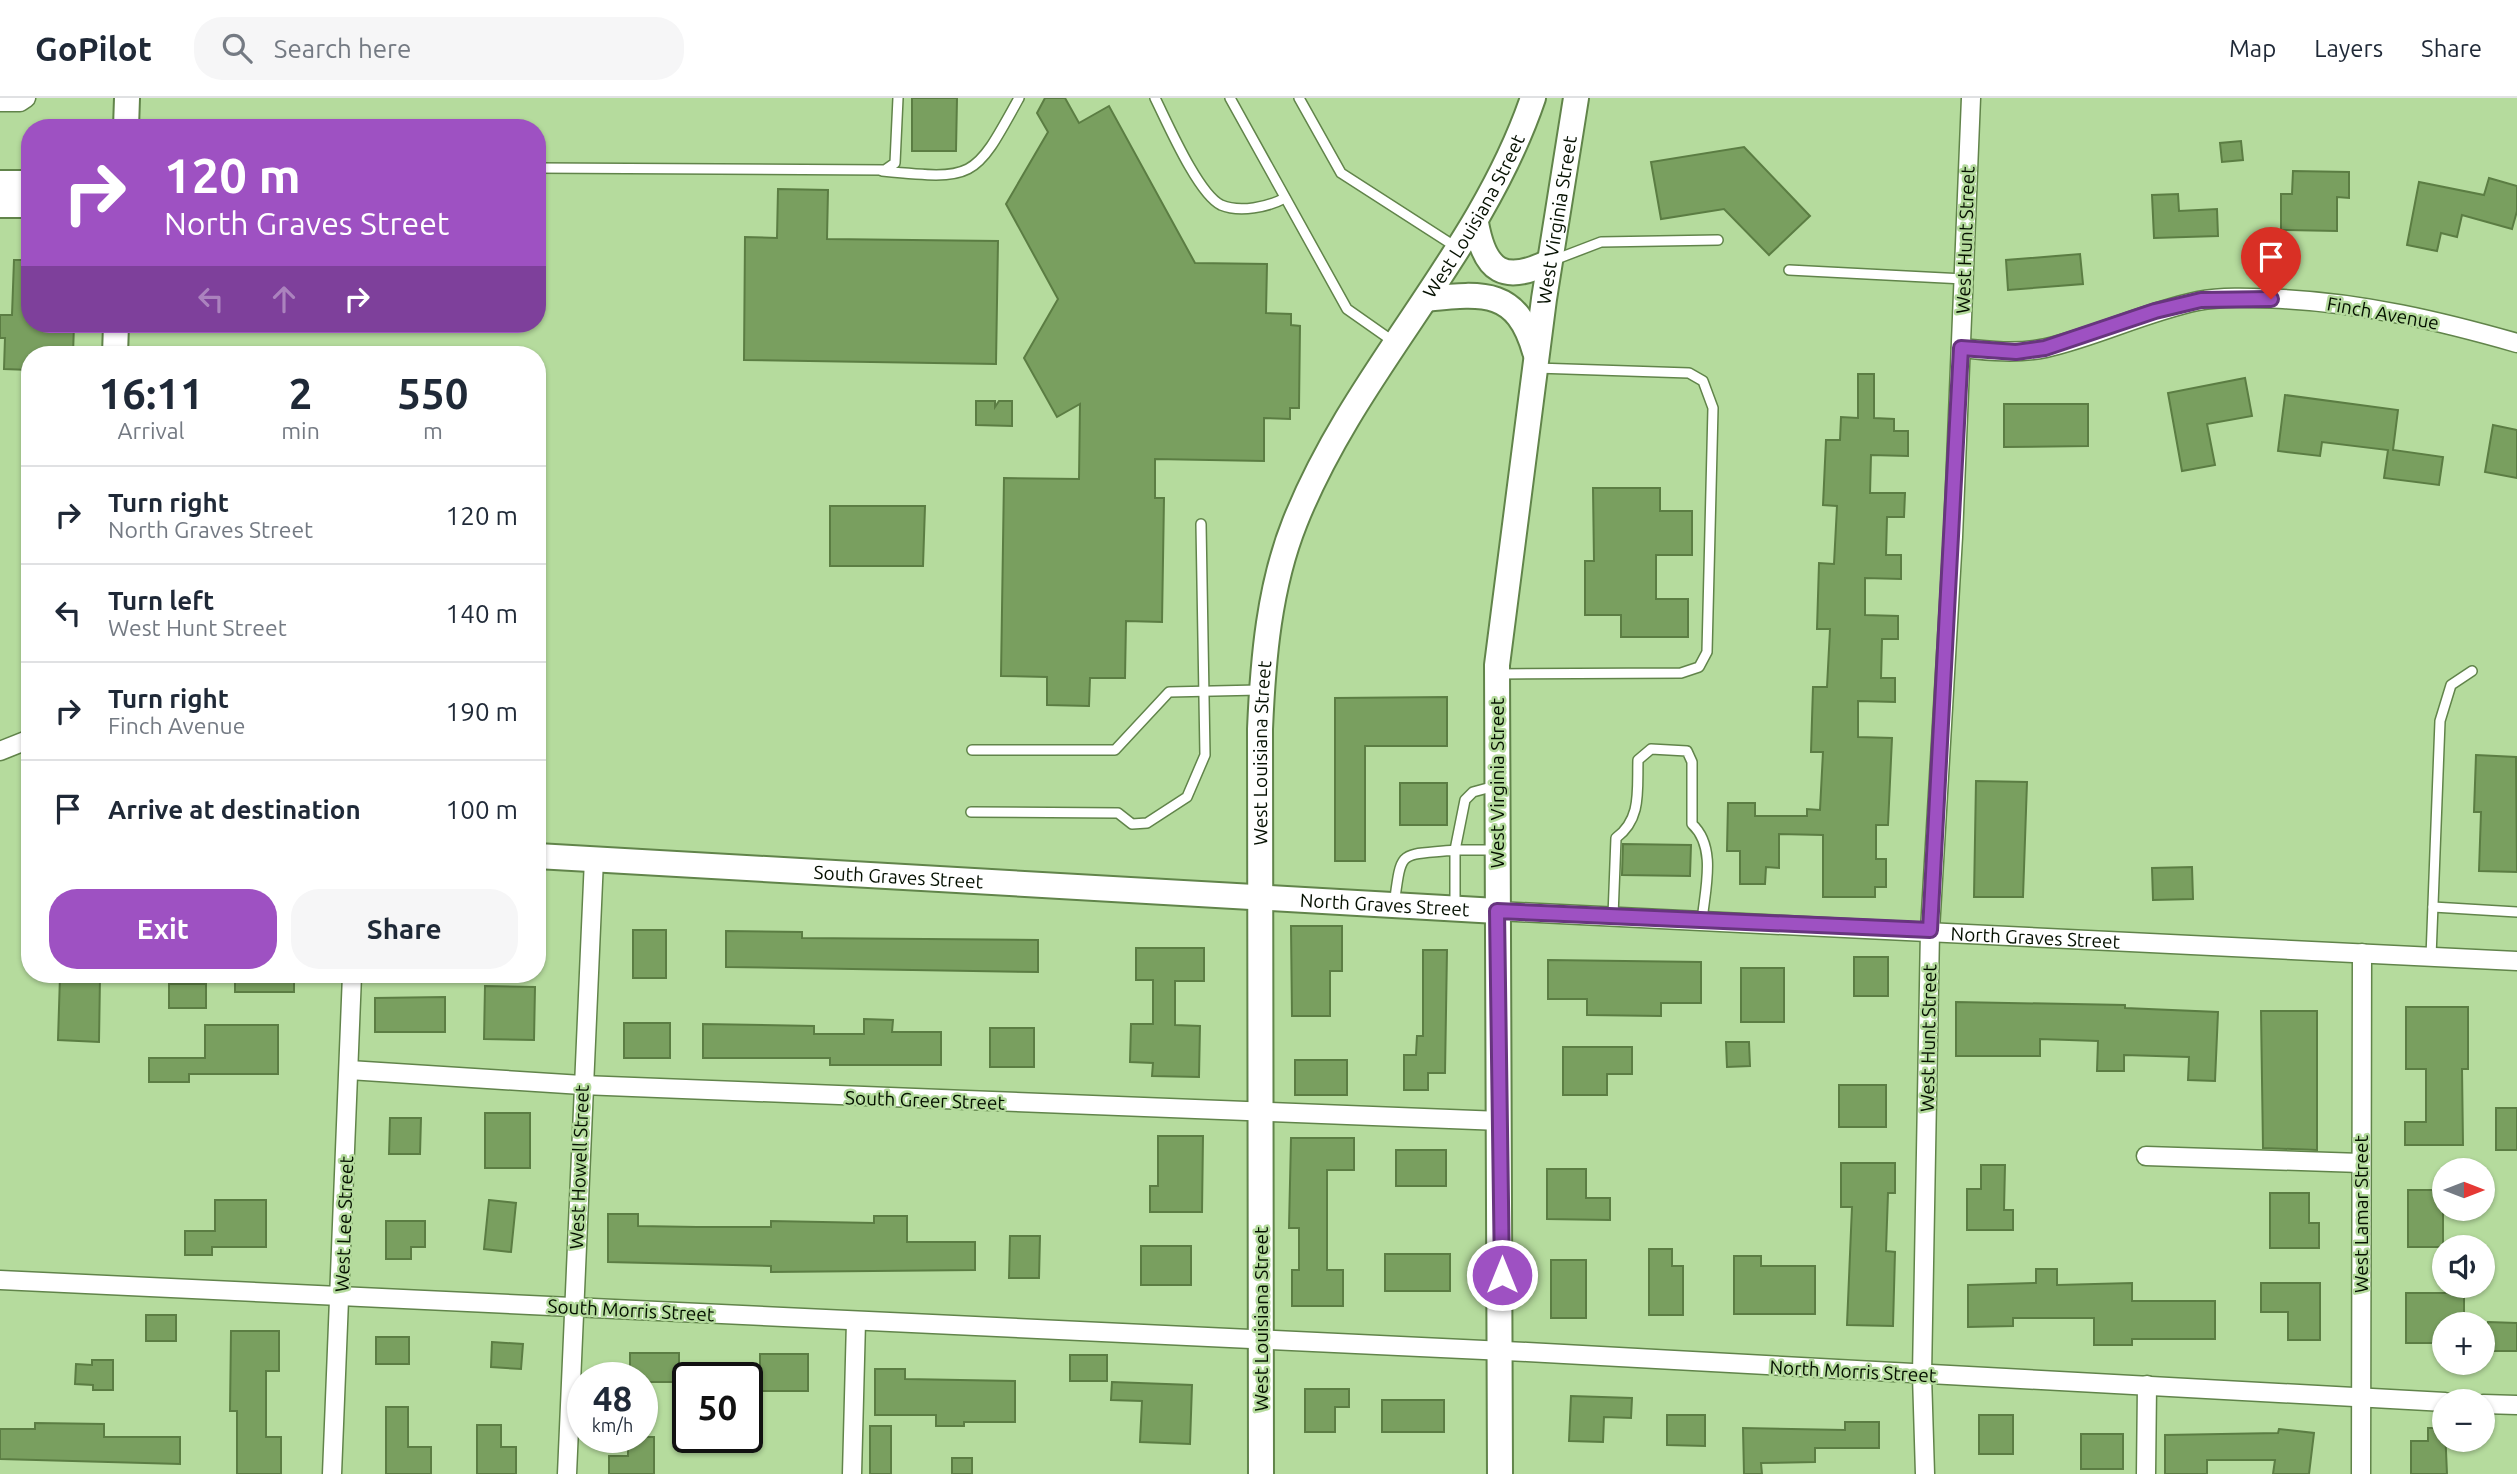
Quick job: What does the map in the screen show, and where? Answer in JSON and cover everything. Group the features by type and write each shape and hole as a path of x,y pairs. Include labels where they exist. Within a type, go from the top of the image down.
{"main road":[{"path":"126,119 127,98"},
{"name":"West Louisiana Street","path":"1261,1474 1262,690 1272,605 1295,523 1334,444 1396,343 1476,223 1507,163 1533,98"},
{"name":"West Virginia Street","path":"1500,1474 1502,1351 1497,674 1502,611 1535,362 1576,98"},
{"path":"0,183 21,183"},
{"path":"0,205 21,205"},
{"path":"1476,223 1484,254 1499,270 1522,274 1549,262"},
{"path":"1426,299 1487,296 1508,305 1523,320 1535,362"},
{"name":"South Graves Street","path":"546,856 1260,898"},
{"name":"North Graves Street","path":"1260,898 1497,911"}],"street":[{"path":"0,102 26,98"},
{"name":"West Hunt Street","path":"1925,1474 1922,1374 1930,930 1961,348 1971,98"},
{"name":"Finch Avenue","path":"1961,348 2016,352 2045,348 2155,311 2201,300 2252,298 2355,305 2446,323 2517,343"},
{"path":"0,751 21,743"},
{"name":"West Howell Street","path":"567,1474 593,859"},
{"name":"North Graves Street","path":"1497,911 1930,930 2517,961"},
{"name":"West Lamar Street","path":"2361,1474 2362,953"},
{"name":"West Lee Street","path":"332,1474 352,983"},
{"name":"South Greer Street","path":"349,1070 582,1085 1260,1114 1501,1121"},
{"path":"2146,1156 2361,1163"},
{"name":"South Morris Street","path":"0,1280 341,1294 1261,1340"},
{"path":"852,1474 856,1321"},
{"name":"North Morris Street","path":"1261,1340 2432,1402"},
{"path":"2146,1474 2147,1385"},
{"path":"2495,1404 2517,1405"}],"lane":[{"path":"882,171 895,163 898,98"},
{"path":"546,168 882,171 943,177 971,169 989,153 1018,98"},
{"path":"1155,98 1191,167 1219,204 1235,209 1261,206 1285,198"},
{"path":"1230,98 1348,309 1396,343"},
{"path":"1299,98 1341,173 1460,250"},
{"path":"1549,262 1601,242 1718,240"},
{"path":"1789,270 1964,279"},
{"path":"1497,674 1681,673 1699,667 1707,652 1713,408 1703,381 1689,373 1535,362"},
{"path":"971,812 1118,813 1132,824 1147,823 1187,797 1202,769 1205,755 1201,524"},
{"path":"2431,957 2440,721 2451,685 2472,671"},
{"path":"972,750 1115,750 1169,692 1262,690"},
{"path":"1613,916 1616,838 1628,829 1637,810 1638,760 1651,749 1687,751 1692,762 1692,824 1703,834 1708,855 1702,921"},
{"path":"1454,908 1455,850 1465,800 1473,792 1497,786"},
{"path":"1394,905 1400,862 1406,855 1455,850 1497,850"},
{"path":"2433,907 2517,912"}],"building":[{"path":"912,98 957,98 956,151 912,151"},
{"path":"1045,98 1065,98 1079,123 1109,106 1195,263 1267,264 1266,313 1291,314 1291,325 1300,326 1299,408 1290,408 1290,419 1264,418 1264,461 1155,459 1155,498 1164,498 1162,622 1126,621 1125,678 1090,678 1089,706 1047,705 1047,677 1001,676 1004,478 1079,479 1080,404 1057,417 1024,358 1058,299 1006,204 1048,132 1037,113"},
{"path":"2241,141 2243,160 2222,162 2220,143"},
{"path":"1744,147 1810,216 1769,255 1724,209 1661,219 1651,162"},
{"path":"2293,171 2349,172 2349,198 2337,197 2337,231 2281,230 2281,194 2292,194"},
{"path":"2489,178 2517,186 2517,211 2512,229 2462,215 2457,237 2441,233 2437,251 2407,245 2419,182 2484,195"},
{"path":"778,189 828,190 827,239 998,241 996,364 744,360 745,237 777,238"},
{"path":"2178,194 2179,211 2217,209 2218,236 2154,238 2152,195"},
{"path":"2080,254 2083,284 2008,290 2006,260"},
{"path":"14,260 21,260 21,333 74,333 73,346 21,346 21,370 4,369 5,338 0,338 0,315 12,315"},
{"path":"1858,374 1874,374 1874,418 1894,419 1894,431 1908,431 1908,456 1871,455 1870,493 1905,493 1904,517 1887,517 1886,555 1901,555 1901,579 1865,578 1865,615 1898,616 1898,639 1882,639 1881,678 1895,678 1895,702 1858,701 1858,737 1892,738 1888,825 1876,825 1876,859 1886,859 1886,887 1875,887 1875,897 1823,897 1823,835 1779,834 1779,868 1766,867 1765,884 1740,884 1740,851 1727,851 1728,803 1755,803 1755,816 1807,816 1807,809 1820,810 1823,752 1811,752 1813,687 1827,687 1830,629 1817,629 1819,563 1834,564 1837,506 1823,505 1826,440 1840,440 1841,417 1858,418"},
{"path":"2245,378 2252,416 2207,424 2215,465 2182,471 2168,393"},
{"path":"2285,395 2398,410 2393,450 2443,457 2439,485 2384,478 2388,450 2322,442 2320,456 2278,451"},
{"path":"976,401 995,401 995,407 999,401 1012,401 1012,426 976,425"},
{"path":"2004,404 2088,404 2088,446 2004,447"},
{"path":"2493,425 2517,430 2517,478 2485,472"},
{"path":"1593,488 1660,488 1660,511 1692,511 1692,555 1656,555 1656,599 1688,599 1688,637 1621,637 1621,615 1585,615 1585,561 1594,561"},
{"path":"830,506 925,506 923,566 830,566"},
{"path":"1447,697 1447,746 1365,746 1365,861 1335,861 1335,698"},
{"path":"2476,755 2516,757 2517,872 2479,871 2481,812 2474,812"},
{"path":"1976,781 2027,782 2023,897 1974,897"},
{"path":"1400,783 1447,783 1447,825 1400,825"},
{"path":"1623,844 1691,845 1690,876 1622,875"},
{"path":"2192,867 2193,899 2153,900 2152,868"},
{"path":"1291,926 1342,926 1342,971 1330,971 1330,1016 1292,1016"},
{"path":"633,930 666,930 666,978 633,978"},
{"path":"726,931 802,932 802,938 1038,940 1038,972 726,967"},
{"path":"1136,948 1204,948 1204,981 1175,981 1175,1025 1200,1026 1199,1077 1152,1076 1153,1063 1130,1062 1131,1024 1153,1024 1153,980 1136,980"},
{"path":"1423,950 1447,950 1445,1073 1428,1073 1428,1090 1404,1090 1404,1055 1416,1055 1417,1036 1423,1036"},
{"path":"1854,957 1888,957 1888,996 1854,996"},
{"path":"1548,960 1701,962 1701,1003 1661,1003 1661,1016 1587,1015 1587,999 1548,999"},
{"path":"1741,968 1784,968 1784,1022 1741,1022"},
{"path":"60,983 100,983 99,1042 58,1040"},
{"path":"235,983 294,983 294,992 235,992"},
{"path":"169,984 206,984 206,1008 169,1008"},
{"path":"485,986 535,987 534,1040 484,1039"},
{"path":"445,997 445,1032 375,1032 375,998"},
{"path":"1956,1002 2125,1005 2125,1008 2218,1012 2215,1081 2188,1080 2189,1057 2124,1055 2124,1071 2097,1071 2098,1041 2040,1039 2040,1056 1956,1056"},
{"path":"2406,1007 2468,1007 2468,1069 2462,1069 2463,1145 2405,1145 2405,1122 2426,1122 2426,1069 2406,1069"},
{"path":"2261,1011 2317,1011 2317,1150 2263,1148"},
{"path":"864,1019 893,1020 892,1032 941,1032 941,1065 830,1065 830,1058 703,1058 703,1024 814,1026 814,1034 864,1034"},
{"path":"624,1023 670,1023 670,1058 624,1058"},
{"path":"205,1025 278,1025 278,1074 189,1074 189,1082 149,1082 149,1058 205,1058"},
{"path":"990,1028 1034,1028 1034,1067 990,1067"},
{"path":"1726,1042 1749,1042 1750,1066 1727,1067"},
{"path":"1563,1047 1632,1047 1632,1074 1607,1074 1607,1095 1563,1095"},
{"path":"1295,1060 1347,1060 1347,1095 1295,1095"},
{"path":"1839,1085 1886,1085 1886,1127 1839,1127"},
{"path":"2496,1108 2517,1108 2517,1150 2496,1150"},
{"path":"485,1113 530,1113 530,1168 485,1168"},
{"path":"390,1118 421,1118 420,1154 389,1154"},
{"path":"1158,1136 1203,1136 1202,1212 1150,1212 1150,1186 1158,1186"},
{"path":"1291,1138 1354,1138 1354,1170 1327,1170 1327,1270 1343,1270 1343,1306 1292,1306 1292,1270 1299,1270 1299,1228 1289,1228"},
{"path":"1396,1150 1446,1150 1446,1186 1396,1186"},
{"path":"1841,1163 1895,1163 1895,1193 1888,1193 1886,1251 1895,1252 1893,1326 1847,1325 1852,1207 1841,1207"},
{"path":"1981,1165 2005,1165 2004,1210 2013,1210 2013,1230 1967,1230 1967,1189 1981,1189"},
{"path":"1547,1169 1586,1169 1586,1198 1610,1198 1610,1220 1547,1219"},
{"path":"2408,1190 2432,1190 2432,1222 2443,1222 2443,1235 2432,1235 2432,1247 2408,1247"},
{"path":"2270,1193 2309,1193 2309,1223 2319,1223 2319,1248 2270,1248"},
{"path":"215,1200 266,1200 266,1247 212,1247 212,1255 185,1255 185,1231 215,1231"},
{"path":"489,1200 516,1203 511,1252 484,1249"},
{"path":"608,1214 638,1214 638,1226 697,1227 771,1227 771,1221 874,1223 874,1216 907,1216 907,1242 975,1242 975,1270 771,1272 771,1266 608,1262"},
{"path":"386,1221 425,1221 425,1247 411,1247 411,1259 386,1259"},
{"path":"1010,1236 1040,1236 1039,1278 1009,1278"},
{"path":"1141,1246 1191,1246 1191,1285 1141,1285"},
{"path":"1649,1249 1672,1249 1672,1266 1683,1266 1683,1315 1649,1315"},
{"path":"1385,1254 1450,1254 1450,1291 1385,1291"},
{"path":"1734,1256 1761,1256 1761,1266 1815,1266 1815,1314 1734,1314"},
{"path":"1551,1260 1586,1260 1586,1318 1551,1318"},
{"path":"2036,1269 2057,1269 2057,1285 2132,1283 2132,1301 2215,1301 2215,1339 2132,1339 2132,1345 2094,1345 2094,1318 2013,1318 2013,1326 1968,1327 1968,1285 2036,1283"},
{"path":"2261,1283 2320,1283 2320,1340 2288,1340 2288,1312 2261,1312"},
{"path":"2406,1293 2432,1293 2432,1298 2464,1298 2464,1312 2432,1312 2432,1343 2406,1343"},
{"path":"146,1315 176,1315 176,1341 146,1341"},
{"path":"2495,1322 2517,1323 2517,1351 2495,1351"},
{"path":"231,1331 279,1331 279,1371 266,1371 266,1437 281,1437 281,1474 237,1474 237,1411 230,1411"},
{"path":"376,1337 409,1337 409,1364 376,1364"},
{"path":"492,1342 523,1344 521,1369 491,1367"},
{"path":"630,1353 679,1353 679,1362 672,1362 672,1382 658,1382 658,1362 630,1362"},
{"path":"760,1354 808,1354 808,1391 763,1391 763,1362 760,1362"},
{"path":"1070,1355 1107,1355 1107,1381 1070,1381"},
{"path":"92,1360 113,1360 113,1390 93,1390 93,1385 75,1384 76,1364 92,1365"},
{"path":"875,1369 905,1369 905,1379 1015,1381 1015,1422 964,1422 964,1426 936,1426 936,1415 875,1415"},
{"path":"1112,1382 1192,1385 1190,1444 1140,1442 1142,1401 1111,1400"},
{"path":"1305,1389 1349,1389 1349,1407 1335,1407 1335,1432 1305,1432"},
{"path":"1571,1396 1632,1398 1631,1418 1604,1417 1603,1442 1569,1441"},
{"path":"1382,1400 1444,1400 1444,1432 1382,1432"},
{"path":"386,1407 408,1407 408,1447 431,1447 431,1474 386,1474"},
{"path":"1667,1415 1705,1415 1705,1446 1667,1445"},
{"path":"1979,1415 2013,1415 2013,1454 1979,1454"},
{"path":"1845,1422 1879,1422 1879,1448 1815,1448 1815,1462 1761,1463 1762,1474 1744,1474 1743,1428 1845,1430"},
{"path":"35,1423 104,1424 104,1437 180,1437 180,1464 0,1459 0,1429 35,1429"},
{"path":"477,1425 501,1425 501,1447 516,1447 516,1474 477,1474"},
{"path":"870,1426 891,1426 891,1474 870,1474"},
{"path":"2428,1428 2432,1428 2432,1452 2446,1452 2447,1474 2411,1474 2411,1441 2428,1441"},
{"path":"2279,1429 2314,1433 2309,1474 2273,1474 2275,1460 2207,1460 2207,1474 2165,1474 2165,1435 2278,1433"},
{"path":"2081,1434 2123,1434 2123,1469 2081,1469"},
{"path":"628,1453 654,1453 654,1474 609,1474 609,1456 628,1456"},
{"path":"952,1458 972,1458 972,1474 952,1474"}],"route":[{"path":"1502,1275 1497,911 1930,930 1961,348 2016,352 2045,348 2155,311 2201,300 2271,299"}]}
